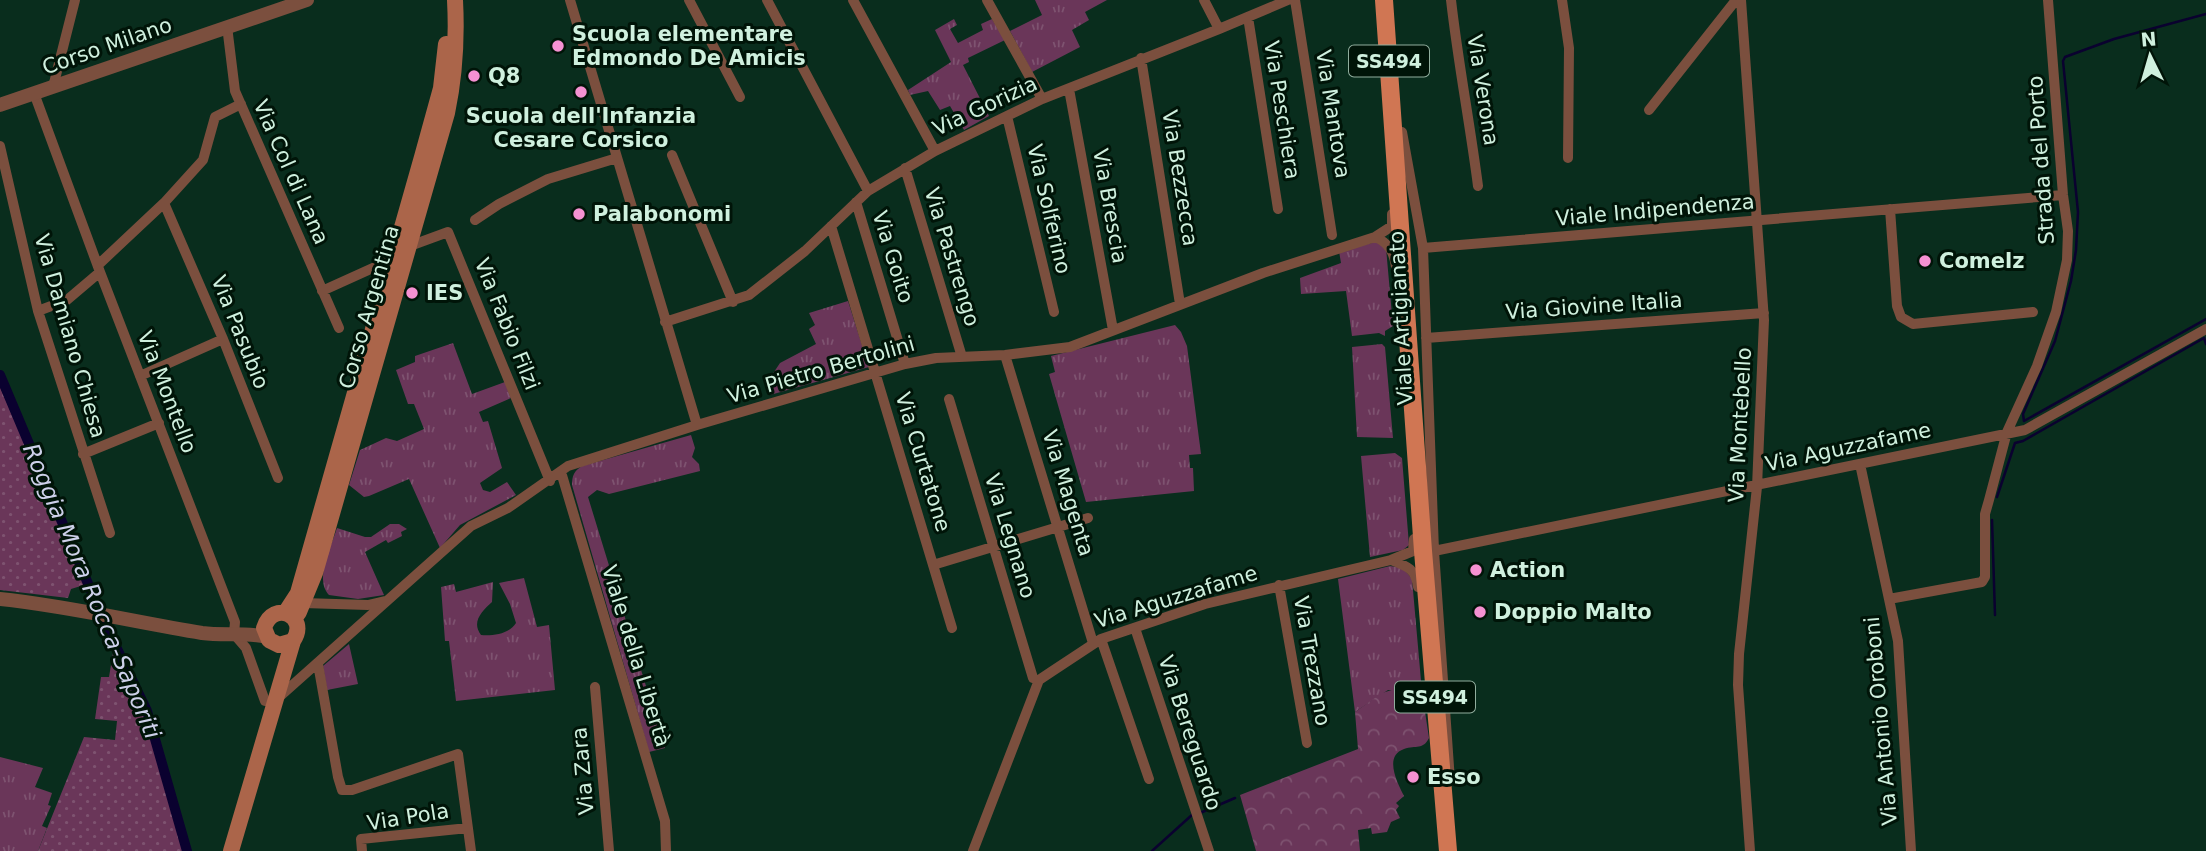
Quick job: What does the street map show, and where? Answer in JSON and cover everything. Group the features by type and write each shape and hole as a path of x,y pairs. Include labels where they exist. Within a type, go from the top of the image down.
{"main road":[{"name":"Corso Argentina","path":"290,616 303,603 318,560 401,253 441,88 446,47 444,0"},
{"name":"Corso Argentina","path":"290,616 452,90 456,47 455,0"},
{"name":"Viale Artigianato","path":"1384,0 1394,122 1418,340 1417,456 1429,551"},
{"name":"SS494","path":"1429,551 1434,679 1450,849"},
{"path":"230,851 270,700 274,614 290,616 298,630 275,636"},
{"path":"220,851 270,700"}],"street":[{"path":"53,87 75,0"},
{"name":"Corso Milano","path":"0,105 307,0"},
{"path":"570,0 697,425"},
{"path":"689,0 740,97"},
{"path":"767,0 868,191"},
{"path":"853,0 935,151"},
{"path":"986,0 1042,99"},
{"path":"1204,0 1219,29"},
{"name":"Via Gorizia","path":"665,322 749,295 805,251 868,191 935,151 1042,99 1288,0"},
{"name":"Via Mantova","path":"1295,0 1332,235"},
{"path":"1376,0 1381,57 1390,68"},
{"name":"Viale Artigianato","path":"1390,0 1404,149 1423,248 1418,340 1429,551"},
{"name":"Via Verona","path":"1451,0 1460,79 1466,100 1478,186"},
{"path":"1562,0 1569,48 1568,158"},
{"path":"1650,110 1738,0"},
{"name":"Via Montebello","path":"1738,0 1764,313 1757,486 1739,654 1739,698 1750,851"},
{"name":"Strada del Porto","path":"1889,599 1982,582 1985,577 1985,514 2007,432 2037,366 2056,312 2067,260 2068,230 2048,0"},
{"name":"Via Peschiera","path":"1248,17 1278,209"},
{"name":"Via Col di Lana","path":"228,26 235,91 339,328"},
{"name":"Via Bezzecca","path":"1141,58 1180,304"},
{"name":"Via Brescia","path":"1069,89 1113,330"},
{"name":"Via Montello","path":"34,93 236,622 238,634 270,700"},
{"path":"38,311 66,300 164,202 203,160 215,117 240,104"},
{"name":"Via Solferino","path":"1007,116 1054,312"},
{"path":"1375,237 1392,226 1387,133 1394,122"},
{"name":"Via Damiano Chiesa","path":"0,146 38,311 110,533"},
{"path":"672,155 733,302"},
{"path":"475,220 499,204 548,179 617,158"},
{"name":"Via Pastrengo","path":"905,168 962,357"},
{"name":"Viale Indipendenza","path":"1423,248 2063,195"},
{"name":"Via Pasubio","path":"164,202 278,478"},
{"name":"Via Goito","path":"856,202 905,364"},
{"path":"1891,209 1897,306 1901,317 1913,324 2033,312"},
{"name":"Via Curtatone","path":"831,226 952,628"},
{"name":"Via Fabio Filzi","path":"322,291 448,232 550,481"},
{"path":"1375,237 1386,242 1394,257 1400,329 1418,340"},
{"name":"Via Pietro Bertolini","path":"270,700 317,664 471,526 508,508 568,466 905,364 936,358 1005,355 1070,347 1263,273 1375,237"},
{"name":"Via Giovine Italia","path":"1418,340 1764,313"},
{"name":"Via Aguzzafame","path":"1429,551 2025,430 2206,329"},
{"path":"141,376 223,340"},
{"name":"Via Magenta","path":"1005,355 1097,641 1149,779"},
{"name":"Via Legnano","path":"949,398 1033,678 1039,680"},
{"path":"83,454 159,423"},
{"path":"1391,560 1410,553 1415,548 1410,472 1417,456"},
{"name":"Via Antonio Oroboni","path":"1860,464 1898,641 1911,851"},
{"name":"Viale della Libertà","path":"561,472 665,821 666,851"},
{"path":"933,565 1088,517"},
{"path":"1429,551 1449,740 1450,849"},
{"path":"1391,560 1408,566 1416,574 1425,666 1434,679"},
{"name":"Via Aguzzafame","path":"1039,680 1097,641 1205,604 1391,560"},
{"name":"Via Trezzano","path":"1279,585 1307,743"},
{"path":"303,603 368,605 394,597"},
{"path":"0,598 206,633 275,636"},
{"name":"Via Bereguardo","path":"1135,628 1209,851"},
{"path":"317,664 342,790 352,790 458,754 471,851"},
{"path":"972,851 1039,680"},
{"name":"Via Zara","path":"595,687 609,851"},
{"name":"Via Pola","path":"362,851 361,839 468,828"}],"green space":[{"path":"1035,0 1107,0 1085,12 1089,20 1072,30 1080,47 1032,72 1010,31 1042,15"},
{"path":"954,19 957,25 950,29 958,43 983,30 981,24 992,19 1005,40 968,58 969,62 963,65 989,116 964,130 950,106 940,110 928,91 910,95 908,90 951,62 935,30"},
{"path":"1376,242 1386,248 1393,326 1385,331 1385,336 1379,333 1352,336 1346,291 1301,294 1300,278 1341,263 1339,251"},
{"path":"848,301 869,367 770,395 770,378 780,363 816,344 809,329 815,325 809,313"},
{"path":"1175,325 1187,346 1201,454 1189,455 1190,468 1193,468 1194,491 1086,502 1049,374 1055,372 1051,356"},
{"path":"453,343 472,394 505,382 511,398 479,412 483,422 488,421 502,468 480,483 483,490 490,492 507,482 516,495 460,525 440,548 409,479 364,497 349,485 360,450 386,438 397,441 424,429 414,404 408,404 396,370 415,362 415,356"},
{"path":"1382,344 1385,347 1393,438 1357,437 1352,347"},
{"path":"0,387 84,585 71,589 68,598 0,590"},
{"path":"691,435 695,448 692,457 699,464 700,471 609,494 597,490 588,497 665,748 649,752 572,479 582,466"},
{"path":"1395,453 1402,458 1409,545 1403,550 1370,557 1361,456"},
{"path":"390,524 399,524 407,529 401,532 402,536 388,543 386,540 365,552 384,595 358,599 329,595 325,588 323,572 337,528 371,537"},
{"path":"1390,566 1403,568 1412,579 1422,692 1388,690 1355,712 1338,579"},
{"path":"524,578 537,627 549,625 555,690 456,701 449,641 445,641 441,587 454,584 456,592 493,582 492,602 477,621 481,635 491,635 505,632 516,623 499,583"},
{"path":"349,644 358,684 327,690 323,666"},
{"path":"114,647 143,709 184,851 38,851 84,737 115,740 117,721 95,719 101,677 109,677"},
{"path":"1395,689 1422,692 1429,738 1424,744 1404,749 1394,758 1394,771 1404,796 1396,803 1399,806 1396,810 1400,818 1391,822 1387,832 1372,834 1371,828 1358,830 1360,851 1256,851 1240,795 1358,749 1355,712 1382,693"},
{"path":"0,757 43,768 35,787 52,793 48,805 51,806 42,826 47,828 38,851 0,851"}],"waterway":[{"path":"2024,421 2023,414 2055,341 2076,250 2078,212 2063,61 2065,57 2114,39 2206,14"},
{"path":"2024,421 2206,319"},
{"path":"1997,497 2015,443 2023,441 2204,338 2206,344"},
{"name":"Roggia Mora Rocca-Saporiti","path":"0,375 105,624 147,711 187,851"},
{"path":"1992,520 1995,615"},
{"path":"1200,813 1235,798"},
{"path":"1152,851 1193,814"}],"place":[{"name":"Scuola elementare Edmondo De Amicis","path":"558,46"},
{"name":"Q8","path":"474,76"},
{"name":"Scuola dell'Infanzia Cesare Corsico","path":"581,92"},
{"name":"Palabonomi","path":"579,214"},
{"name":"Comelz","path":"1925,261"},
{"name":"IES","path":"412,293"},
{"name":"Action","path":"1476,570"},
{"name":"Doppio Malto","path":"1480,612"},
{"name":"Esso","path":"1413,777"}]}
